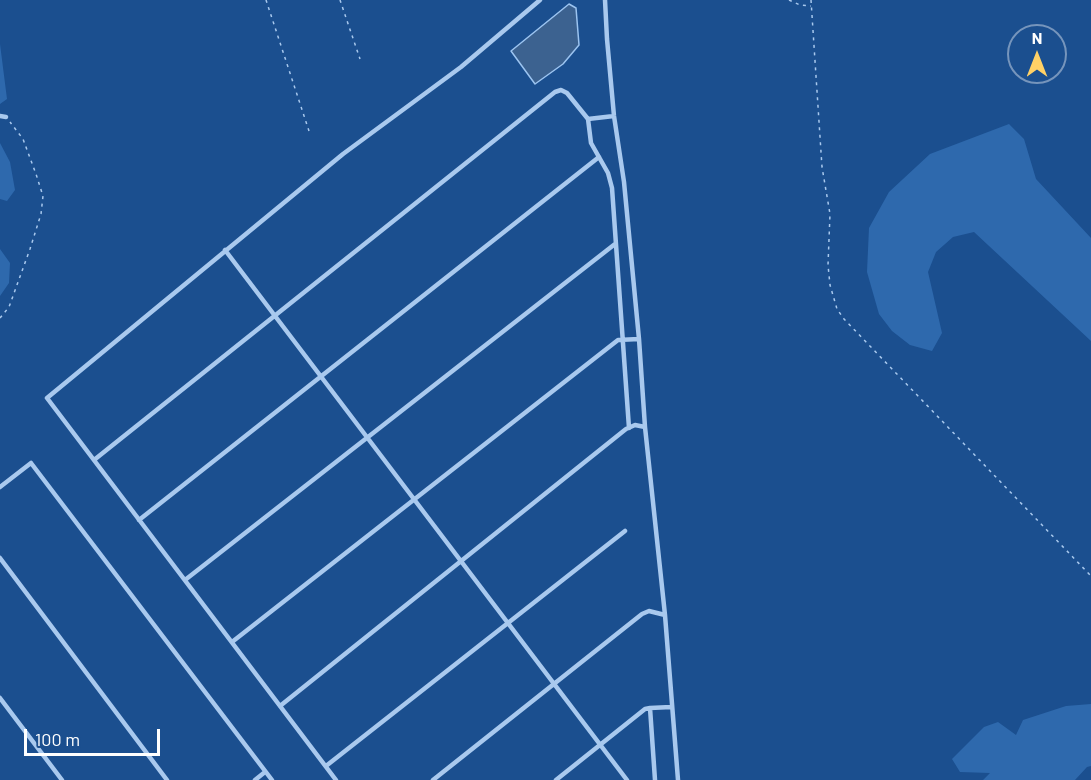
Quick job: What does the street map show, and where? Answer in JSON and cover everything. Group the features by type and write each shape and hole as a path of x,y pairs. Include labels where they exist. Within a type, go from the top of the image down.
{"lane":[{"path":"336,780 47,398 343,154 461,67 540,0"},
{"path":"606,0 614,117 624,182 678,780"},
{"path":"94,460 555,92 561,90 567,93 588,119 591,143 608,173 612,188 629,428"},
{"path":"588,119 614,117"},
{"path":"139,520 599,157"},
{"path":"185,580 615,244"},
{"path":"225,250 627,780"},
{"path":"232,642 618,340 639,339"},
{"path":"280,706 629,428 635,425 645,427"},
{"path":"0,487 31,463 272,780"},
{"path":"326,766 625,531"},
{"path":"0,558 167,780"},
{"path":"433,780 642,614 649,611 664,615"},
{"path":"0,698 62,780"},
{"path":"556,780 645,709 671,707"},
{"path":"650,708 655,780"},
{"path":"255,780 265,772"}],"path":[{"path":"266,0 309,130"},
{"path":"340,0 360,59"},
{"path":"789,0 812,6"},
{"path":"811,0 822,167 830,214 828,265 830,285 837,309 844,319 1091,576"},
{"path":"0,318 9,307 30,249 41,214 43,196 23,139 3,117"}],"shaded area":[{"path":"569,4 576,8 579,45 563,64 535,84 511,51"},
{"path":"0,44 7,99 0,104"},
{"path":"1009,124 1024,139 1036,179 1091,238 1091,341 974,232 953,237 936,252 928,272 942,333 932,351 910,345 892,331 879,314 867,272 869,228 889,192 930,154"},
{"path":"0,143 10,162 15,190 7,201 0,199"},
{"path":"0,249 10,263 9,283 0,296"},
{"path":"1091,704 1091,766 1087,767 1075,780 983,780 990,773 960,772 952,759 984,727 998,722 1016,735 1023,720 1066,706"}]}
